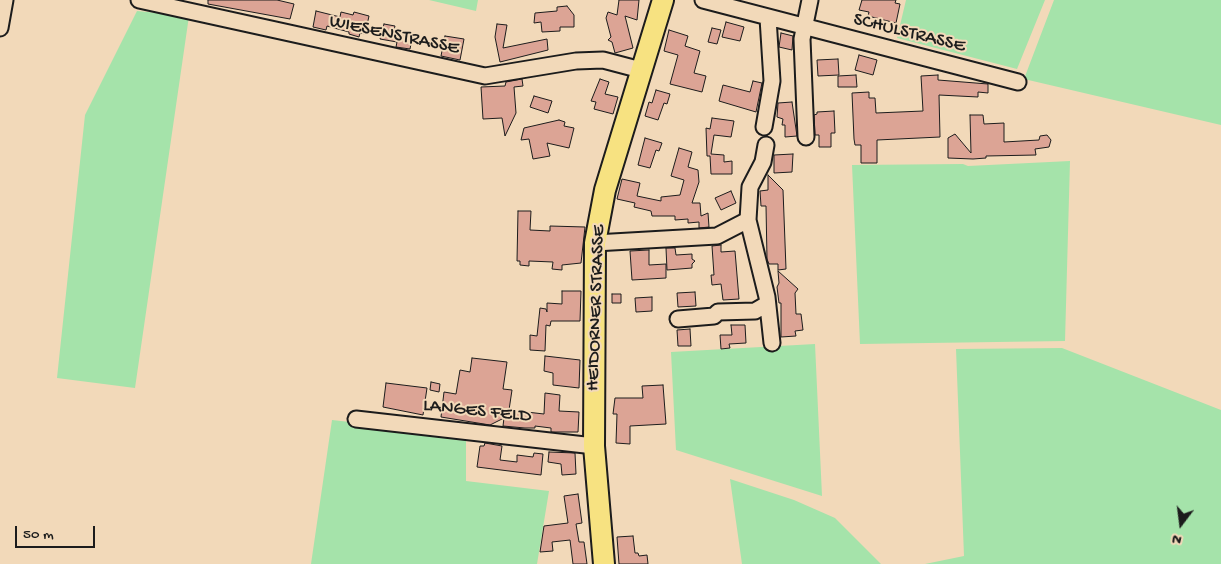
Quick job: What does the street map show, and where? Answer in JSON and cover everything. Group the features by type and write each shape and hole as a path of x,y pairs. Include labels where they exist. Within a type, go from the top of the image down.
{"main road":[{"name":"HEIDORNER STRASSE","path":"604,564 594,446 595,243 605,190 663,0"}],"street":[{"path":"0,28 5,0"},
{"name":"WIESENSTRASSE","path":"139,0 485,76 576,61 603,60 641,70"},
{"name":"SCHULSTRASSE","path":"703,0 1018,82"},
{"path":"806,136 802,39 810,0"},
{"path":"764,126 772,81 768,18"},
{"path":"766,145 763,162 750,188 748,220 767,297 772,343"},
{"path":"595,243 717,236 748,220"},
{"path":"678,319 714,316 718,312 755,310 767,304"},
{"name":"LANGES FELD","path":"356,419 594,446"}],"green space":[{"path":"429,0 478,0 476,11"},
{"path":"906,0 1045,0 1017,69 897,38"},
{"path":"1054,0 1221,0 1221,125 1024,79"},
{"path":"137,11 189,16 135,388 57,378 85,115"},
{"path":"1070,161 1065,341 860,344 852,165 963,164 968,166"},
{"path":"815,344 822,496 676,450 671,352"},
{"path":"1062,348 1221,410 1221,564 925,564 964,556 956,349"},
{"path":"332,420 466,435 466,481 549,491 537,564 311,564"},
{"path":"730,479 794,500 835,518 881,564 742,564"}],"building":[{"path":"208,0 277,0 294,4 290,19 208,4"},
{"path":"619,0 639,0 637,20 625,16 633,48 615,53 612,42 608,40 611,37 606,18 608,12 617,15"},
{"path":"862,0 896,0 895,3 900,4 896,23 868,16 869,12 859,10"},
{"path":"567,6 574,15 574,27 560,27 560,31 542,32 541,22 534,23 535,13 557,11 557,7"},
{"path":"316,11 340,17 341,12 353,15 354,12 369,16 365,34 360,33 359,37 327,26 326,30 313,27"},
{"path":"726,22 744,27 740,41 722,37"},
{"path":"384,24 395,26 394,30 413,34 410,49 396,47 397,42 380,39"},
{"path":"497,24 507,25 503,48 547,39 548,50 500,62 495,37"},
{"path":"712,28 721,30 717,44 708,42"},
{"path":"669,30 688,36 685,46 700,51 694,73 706,76 702,92 670,84 678,55 664,51"},
{"path":"781,33 793,36 792,50 779,47"},
{"path":"445,36 464,39 460,60 441,56"},
{"path":"859,55 877,60 873,75 855,70"},
{"path":"838,59 839,75 818,76 817,60"},
{"path":"856,75 857,87 838,87 838,76"},
{"path":"938,75 938,80 988,84 988,93 978,92 978,97 939,95 940,137 877,140 877,163 861,163 861,145 855,145 854,139 852,93 869,92 869,98 875,98 876,113 923,111 921,76"},
{"path":"522,79 523,86 514,87 516,113 505,136 502,118 483,119 481,87 505,86 506,82"},
{"path":"600,79 609,82 605,94 618,97 613,114 594,109 596,102 591,101"},
{"path":"753,81 762,83 756,112 719,101 723,85 750,92"},
{"path":"656,90 670,94 667,104 664,103 658,120 645,116 649,102 652,103"},
{"path":"534,96 552,101 548,113 530,107"},
{"path":"792,102 797,136 785,137 785,125 782,125 783,119 777,117 778,103"},
{"path":"834,111 835,133 831,133 831,147 819,147 819,135 815,135 814,115 817,112"},
{"path":"970,115 983,115 984,124 1004,123 1004,142 1039,140 1040,136 1047,135 1051,140 1049,147 1035,149 1036,155 986,156 986,158 973,159 948,158 948,138 955,134 971,153"},
{"path":"712,118 734,121 731,137 714,135 711,154 724,155 724,162 732,161 732,174 711,174 710,156 707,156 706,128 710,129"},
{"path":"559,120 565,122 564,126 574,128 569,148 547,143 550,156 533,159 529,139 521,140 524,128"},
{"path":"645,138 662,143 659,151 656,150 650,168 638,165"},
{"path":"679,148 692,152 688,167 698,170 699,182 692,203 700,203 701,216 708,213 709,227 699,228 699,222 688,223 688,219 675,220 675,216 652,216 651,211 634,207 635,203 617,199 622,179 640,183 637,196 661,201 661,197 680,195 684,180 671,176"},
{"path":"793,154 792,172 774,173 774,155"},
{"path":"768,175 783,190 786,269 778,270 778,264 769,264 767,259 766,206 761,206 760,191 768,190"},
{"path":"731,191 736,203 721,210 715,198"},
{"path":"518,211 531,211 530,230 550,231 550,226 585,227 581,263 562,265 562,270 552,269 553,262 529,261 529,266 520,265 520,261 517,261"},
{"path":"721,245 721,252 735,251 739,299 723,300 721,284 712,285 711,275 714,275 712,246"},
{"path":"666,248 675,248 676,255 692,254 692,259 695,261 692,264 692,268 667,270"},
{"path":"649,250 649,265 666,264 666,278 632,280 630,251"},
{"path":"778,271 798,289 795,293 796,314 801,314 803,330 795,331 796,336 781,337 781,303 779,303 777,287 779,283"},
{"path":"562,291 581,291 580,321 551,321 550,326 546,325 545,351 530,350 530,335 537,336 540,308 546,309 547,312 547,303 562,304"},
{"path":"695,292 696,306 678,307 677,293"},
{"path":"612,294 621,294 621,303 612,303"},
{"path":"652,297 652,311 636,312 635,298"},
{"path":"731,325 745,325 746,343 729,344 730,348 721,349 720,335 732,335"},
{"path":"690,329 691,346 678,346 677,330"},
{"path":"545,356 580,360 579,388 553,385 553,373 544,371"},
{"path":"472,358 507,362 503,389 512,390 509,410 544,414 545,393 560,395 559,411 579,412 578,432 551,432 551,428 535,426 535,428 525,428 503,426 504,418 490,425 441,417 444,392 456,394 460,370 470,372"},
{"path":"431,382 440,384 439,392 430,390"},
{"path":"386,383 427,388 423,415 383,407"},
{"path":"663,385 666,424 630,426 630,444 616,443 617,414 613,414 615,398 643,398 642,386"},
{"path":"485,443 502,446 500,460 517,462 517,455 533,457 534,453 543,454 541,475 477,467 480,446 484,446"},
{"path":"549,452 575,453 576,474 562,475 561,464 548,462"},
{"path":"578,494 582,523 576,524 579,542 584,542 587,564 573,564 570,540 552,542 553,551 540,552 544,526 568,523 564,496"},
{"path":"633,536 635,553 638,553 639,556 647,555 648,564 619,564 617,537"}]}
